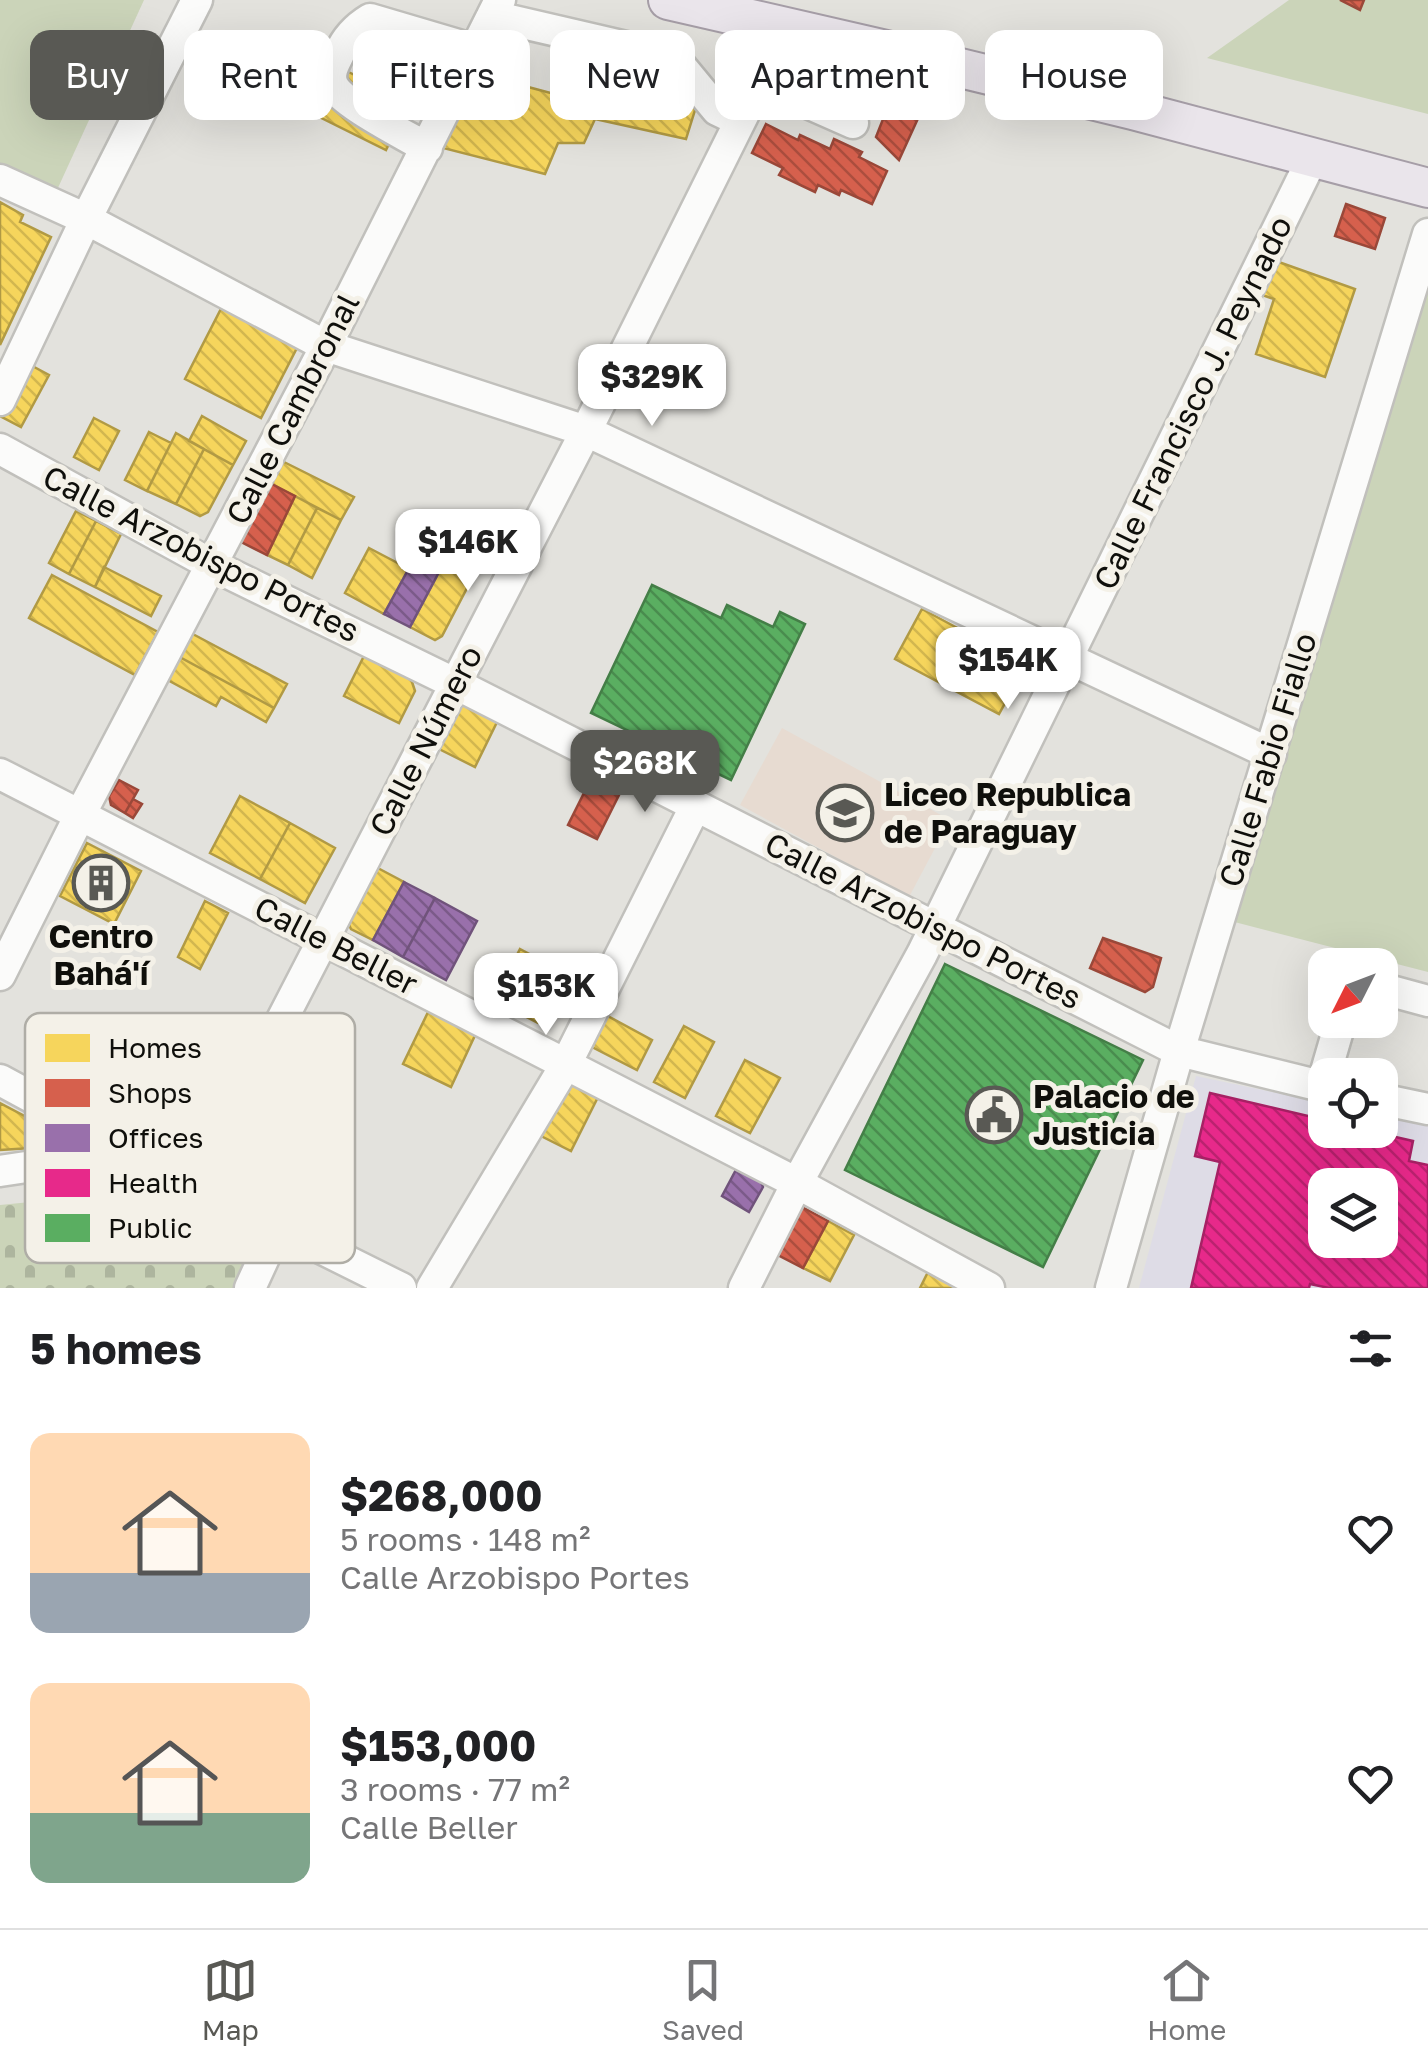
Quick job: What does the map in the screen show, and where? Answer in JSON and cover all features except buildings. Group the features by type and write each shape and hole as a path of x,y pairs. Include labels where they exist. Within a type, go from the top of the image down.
{"main road":[{"path":"668,0 1134,110 1428,188"}],"street":[{"path":"0,400 197,0"},
{"path":"496,8 674,58 718,110 740,122"},
{"path":"354,30 370,20 405,30"},
{"path":"353,31 330,71 333,85 353,104"},
{"path":"380,120 426,148"},
{"name":"Calle Cambronal","path":"0,975 440,120"},
{"path":"845,120 854,124"},
{"name":"Calle Número","path":"285,1013 586,431 740,122"},
{"name":"Calle Francisco J. Peynado","path":"744,1288 936,926 1313,157"},
{"path":"0,180 86,219 326,346 586,431 1270,754"},
{"name":"Calle Fabio Fiallo","path":"1111,1288 1179,1051 1428,234"},
{"name":"Calle Arzobispo Portes","path":"0,449 212,565 456,684 1179,1051 1308,1078"},
{"name":"Calle Beller","path":"0,774 797,1183 989,1288"},
{"path":"432,1288 565,1066 695,806"},
{"path":"1398,993 1428,1001"},
{"path":"0,1080 25,1093"},
{"path":"1398,1103 1428,1109"},
{"path":"0,1171 25,1167"},
{"path":"250,1288 261,1263"},
{"path":"352,1263 400,1288"}],"shaded area":[{"name":"Liceo Republica de Paraguay","path":"782,728 950,820 909,897 740,805"},
{"path":"1196,1076 1308,1099 1308,1148 1398,1148 1398,1119 1428,1125 1428,1288 1139,1288"}],"green space":[{"path":"0,0 144,0 130,30 30,30 30,120 89,120 57,190 0,163"},
{"path":"1289,0 1428,0 1428,114 1207,58"},
{"path":"1428,251 1428,972 1398,964 1398,948 1335,948 1223,919"},
{"path":"25,1203 25,1263 279,1263 267,1288 0,1288 0,1205"}],"place":[{"name":"Liceo Republica de Paraguay","path":"845,813"},
{"name":"Centro Bahá'í","path":"101,883"},
{"name":"Palacio de Justicia","path":"994,1115"}]}
